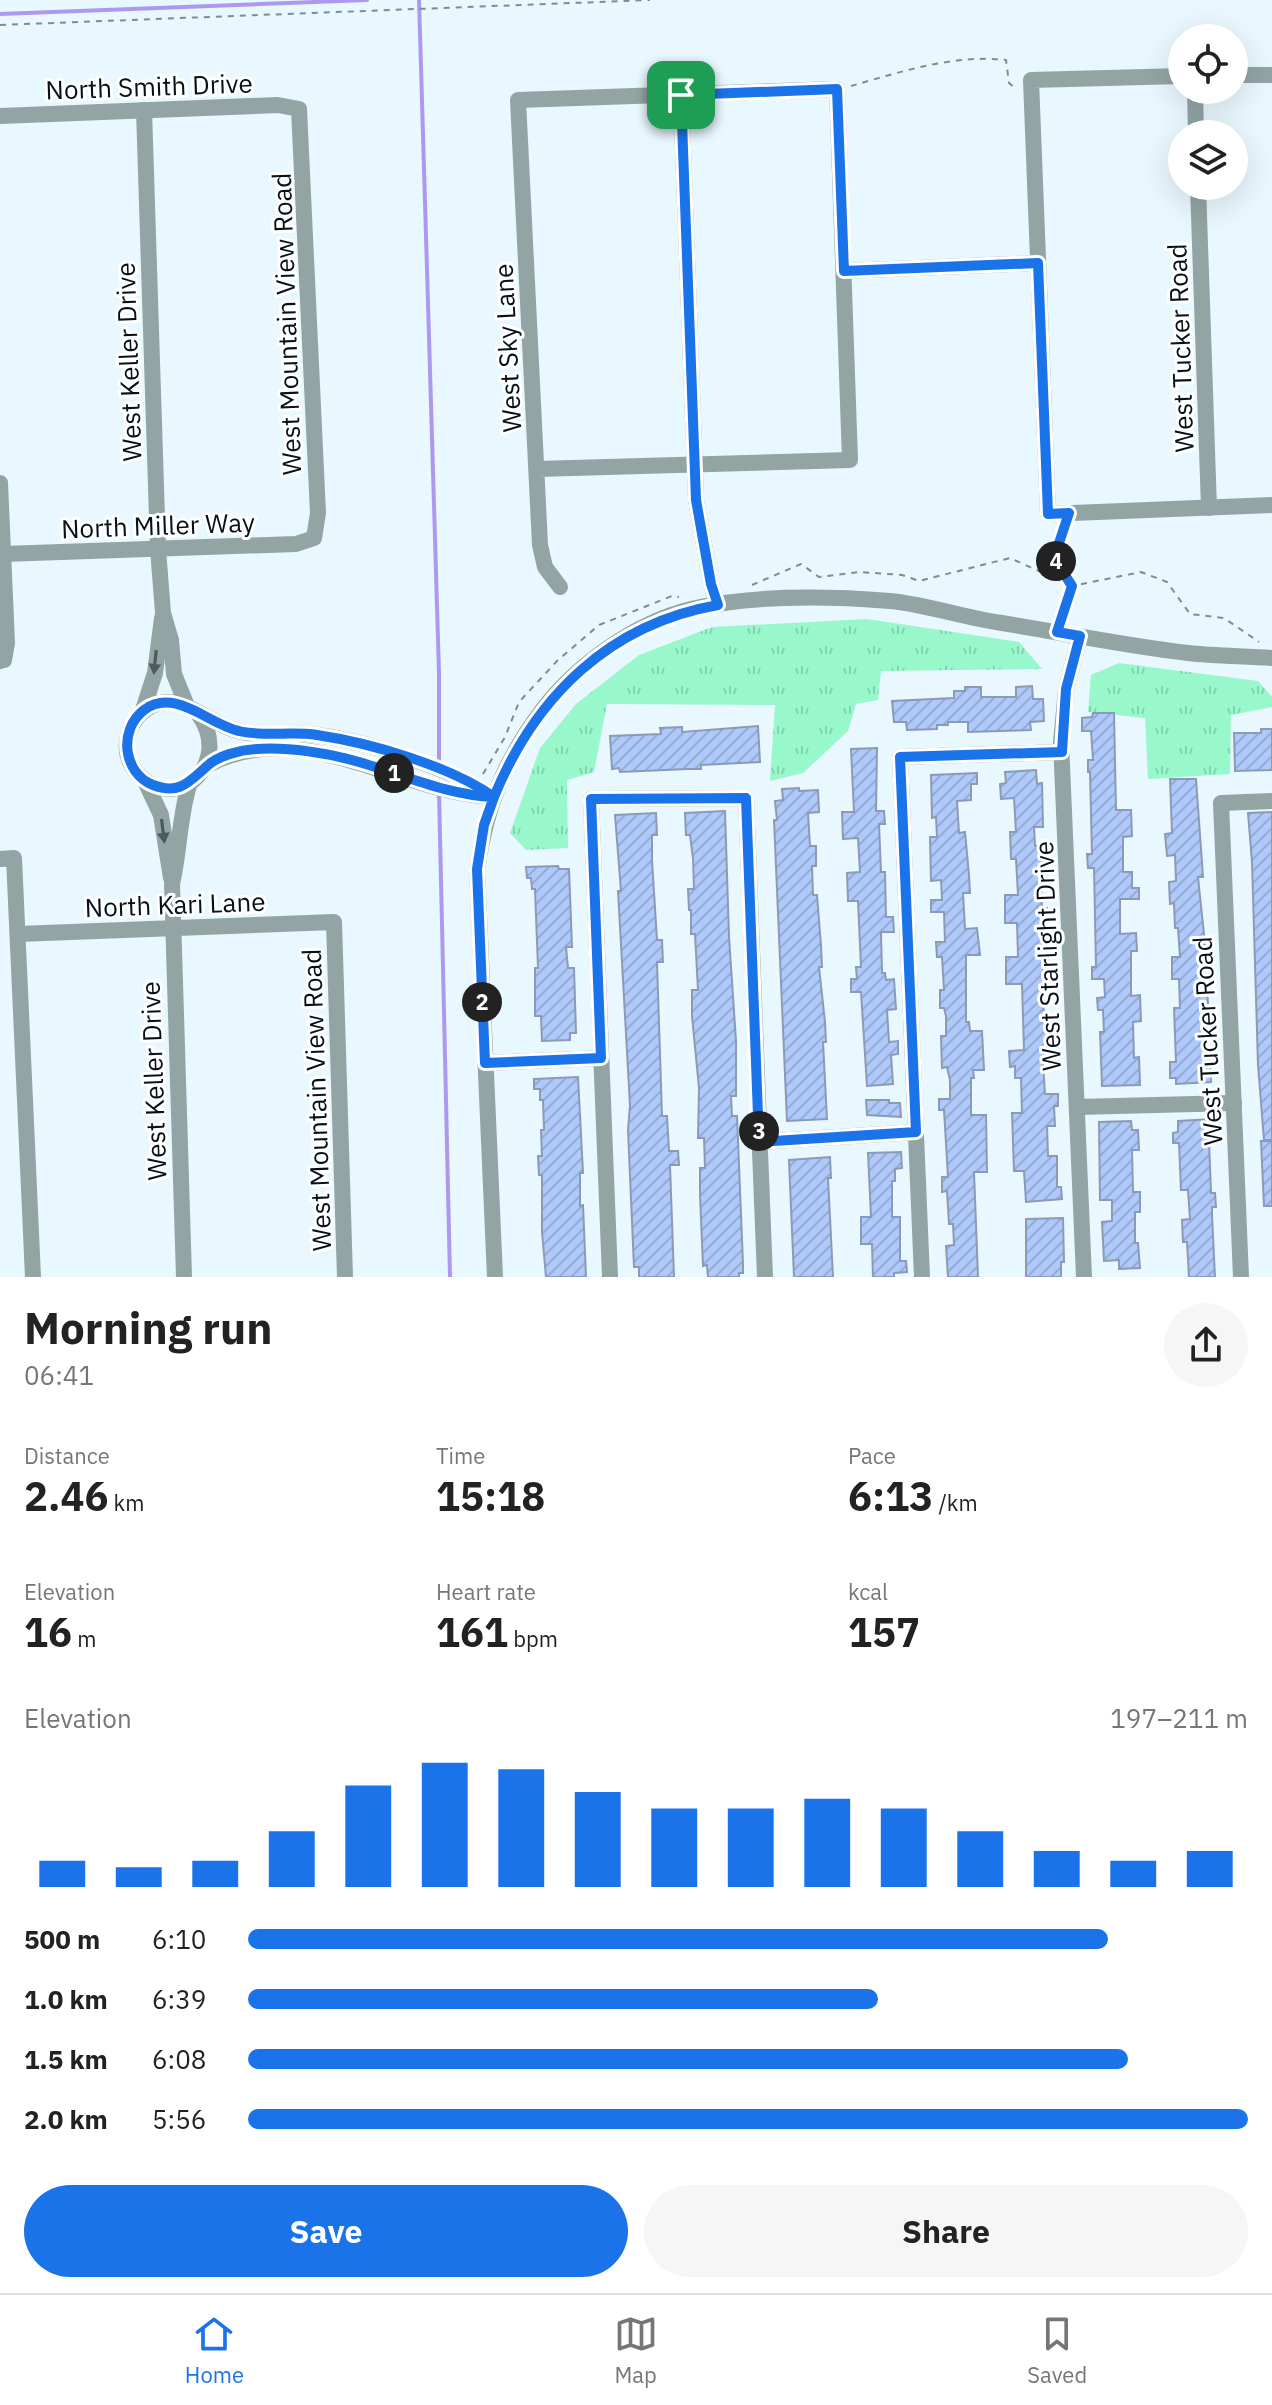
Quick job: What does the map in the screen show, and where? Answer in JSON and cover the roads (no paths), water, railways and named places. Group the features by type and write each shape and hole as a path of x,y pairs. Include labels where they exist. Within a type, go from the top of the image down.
{"street":[{"path":"1248,75 1272,75"},
{"path":"1168,77 1032,84 1048,514 1272,505"},
{"path":"537,469 694,464 850,460 837,89 681,95 694,464 696,500 711,584 718,605"},
{"name":"West Sky Lane","path":"560,587 545,567 540,545 518,100 681,95"},
{"name":"North Smith Drive","path":"0,116 278,105 299,109"},
{"name":"West Mountain View Road","path":"299,109 318,513 314,538"},
{"name":"West Keller Drive","path":"144,110 158,549 163,613 171,640 174,674 193,710"},
{"name":"West Tucker Road","path":"1198,200 1209,508"},
{"path":"844,271 1038,263"},
{"path":"0,483 7,643 2,661"},
{"name":"North Miller Way","path":"3,554 296,544 314,538"},
{"path":"495,1277 477,869 484,825 505,768 529,728 558,690 583,667 635,632 688,610 785,599 893,601 960,617 1189,653 1272,658"},
{"name":"West Keller Drive","path":"143,710 155,673 163,613"},
{"name":"West Starlight Drive","path":"1080,636 1066,689 1062,752 1084,1277"},
{"path":"455,784 424,765 363,744 315,735 243,732 223,727 193,710 165,702 143,710 128,732 126,746 135,771 145,781 167,788 190,782 206,766 239,752 287,750 355,760 423,782 455,784 469,780 494,797"},
{"path":"193,710 207,726 211,740 211,753 206,766"},
{"path":"922,1277 900,757 1062,752"},
{"name":"West Keller Drive","path":"145,781 161,815 172,884 184,1277"},
{"name":"West Keller Drive","path":"172,884 179,854 181,809 190,782"},
{"path":"610,1277 591,799 746,798 765,1277"},
{"name":"West Tucker Road","path":"1241,1277 1221,803 1272,801"},
{"path":"7,859 18,934 33,1277"},
{"name":"West Mountain View Road","path":"334,922 345,1277"},
{"name":"North Kari Lane","path":"18,934 334,922"},
{"path":"485,1063 601,1058"},
{"path":"1077,1107 1234,1103"},
{"path":"759,1142 916,1132"}],"waterway":[{"path":"0,14 367,0"},
{"path":"419,0 439,763"},
{"path":"439,792 450,1277"}]}
